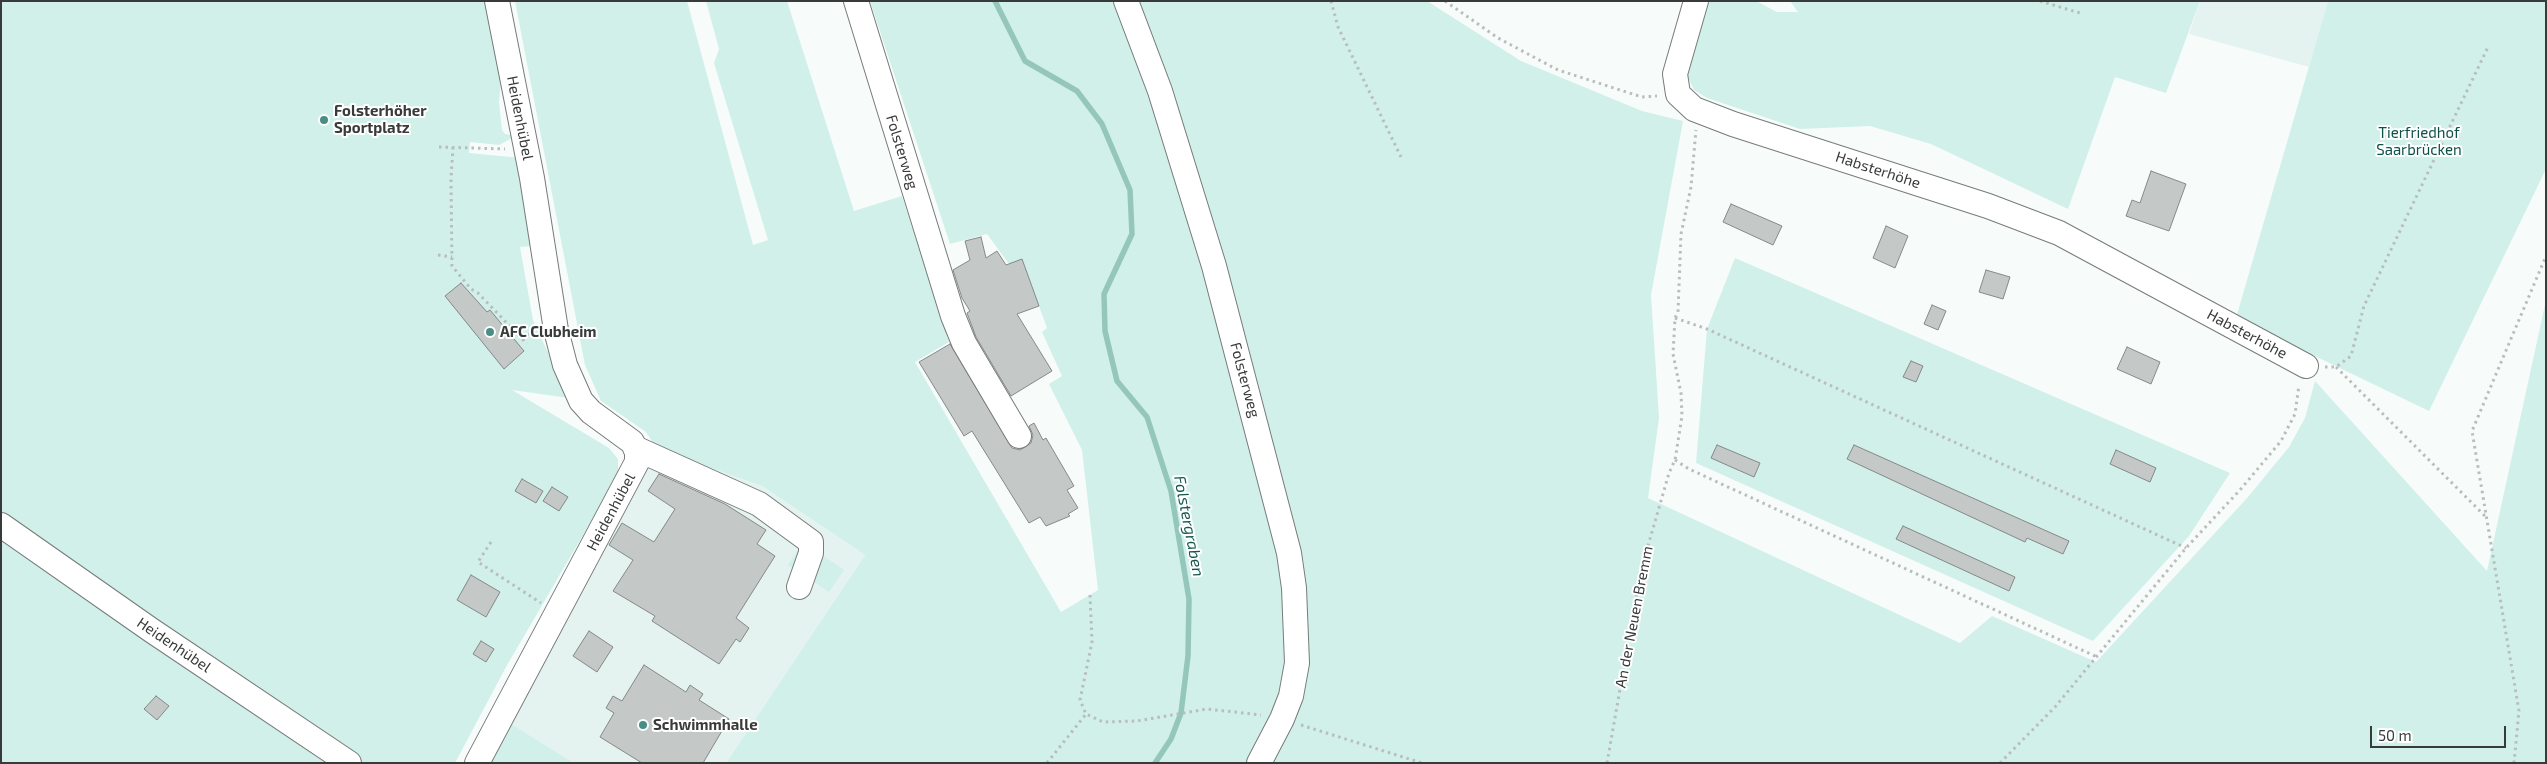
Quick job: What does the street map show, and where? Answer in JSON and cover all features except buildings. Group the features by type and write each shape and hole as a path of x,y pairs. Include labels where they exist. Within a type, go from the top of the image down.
{"street":[{"name":"Heidenhübel","path":"477,763 637,462 632,442 591,412 581,401 565,365 556,330 526,147 498,1"},
{"name":"Folsterweg","path":"856,1 959,330 1020,436"},
{"name":"Folsterweg","path":"1126,1 1166,108 1214,266 1287,543 1294,588 1297,663 1291,696 1282,719 1259,763"},
{"path":"1686,102 1674,74 1696,1"},
{"name":"Habsterhöhe","path":"1686,102 1733,124 1988,206 2059,233 2306,366"},
{"path":"635,448 759,504 811,542 811,553 799,587"},
{"name":"Heidenhübel","path":"1,525 151,630 349,763"}],"path":[{"path":"1331,1 1338,27 1402,157"},
{"path":"1445,1 1498,38 1558,70 1642,97 1686,102 1697,137 1691,187 1680,234 1678,312 1675,318 1672,354 1681,393 1682,416 1676,460 1689,469 2096,657"},
{"path":"2040,1 2080,13"},
{"path":"2486,517 2336,367 2352,356 2364,306 2488,47"},
{"path":"439,147 487,150 526,147"},
{"path":"454,147 451,179 452,266 471,289 478,293 527,344"},
{"path":"438,255 452,257"},
{"path":"2514,763 2518,711 2472,431 2546,256"},
{"path":"1675,318 1707,329 2186,548"},
{"path":"2000,763 2055,707 2186,548 2240,490 2281,441 2295,414 2298,387 2306,366"},
{"name":"An der Neuen Bremm","path":"1606,763 1641,570 1669,473 1676,460"},
{"path":"491,542 478,562 556,613"},
{"path":"1090,595 1092,642 1080,700 1086,714 1104,722 1138,721 1207,709 1282,719 1422,763"},
{"path":"1047,763 1086,714"}],"shaded area":[{"path":"2200,1 2328,1 2309,67 2189,34"},
{"path":"657,449 762,486 865,555 726,763 574,763 508,722"}],"green space":[{"path":"1,1 488,1 502,70 499,102 502,130 505,134 512,135 512,138 499,145 470,142 469,153 521,158 533,246 520,247 533,320 569,398 512,390 609,448 618,459 618,475 506,667 455,763 362,763 1,520"},
{"path":"515,1 687,1 753,245 768,240 714,63 719,49 706,1 787,1 854,211 902,196 949,342 915,362 1061,612 1098,590 1082,450 1049,384 1062,376 1042,332 1047,328 1022,260 1009,264 987,234 950,244 870,1 1427,1 1521,61 1642,111 1683,121 1651,295 1659,418 1648,498 1960,643 1992,616 2096,662 2248,497 2289,447 2305,418 2315,381 2487,571 2546,300 2546,763 726,763 865,555 762,486 657,449 646,432 601,401 585,365"},
{"path":"1705,1 1756,1 1777,12 1798,12 1790,1 2200,1 2166,93 2115,77 2068,209 1931,144 1870,126 1800,129 1707,98 1694,90 1686,73"},
{"name":"Tierfriedhof Saarbrücken","path":"2328,1 2546,1 2546,169 2429,411 2236,318"},
{"path":"1735,258 2230,473 2189,536 2093,641 1696,463 1707,329"},
{"path":"1,535 259,715 325,763 1,763"},
{"path":"803,542 844,570 829,592 788,565"},
{"path":"508,722 574,763 487,763"}],"waterway":[{"name":"Folstergraben","path":"995,1 1025,61 1077,91 1102,124 1130,190 1132,234 1104,294 1105,331 1117,381 1147,417 1171,491 1189,599 1188,656 1181,713 1171,739 1155,763"}],"place":[{"name":"Folsterhöher Sportplatz","path":"324,120"},
{"name":"AFC Clubheim","path":"490,332"},
{"name":"Schwimmhalle","path":"643,725"}]}
